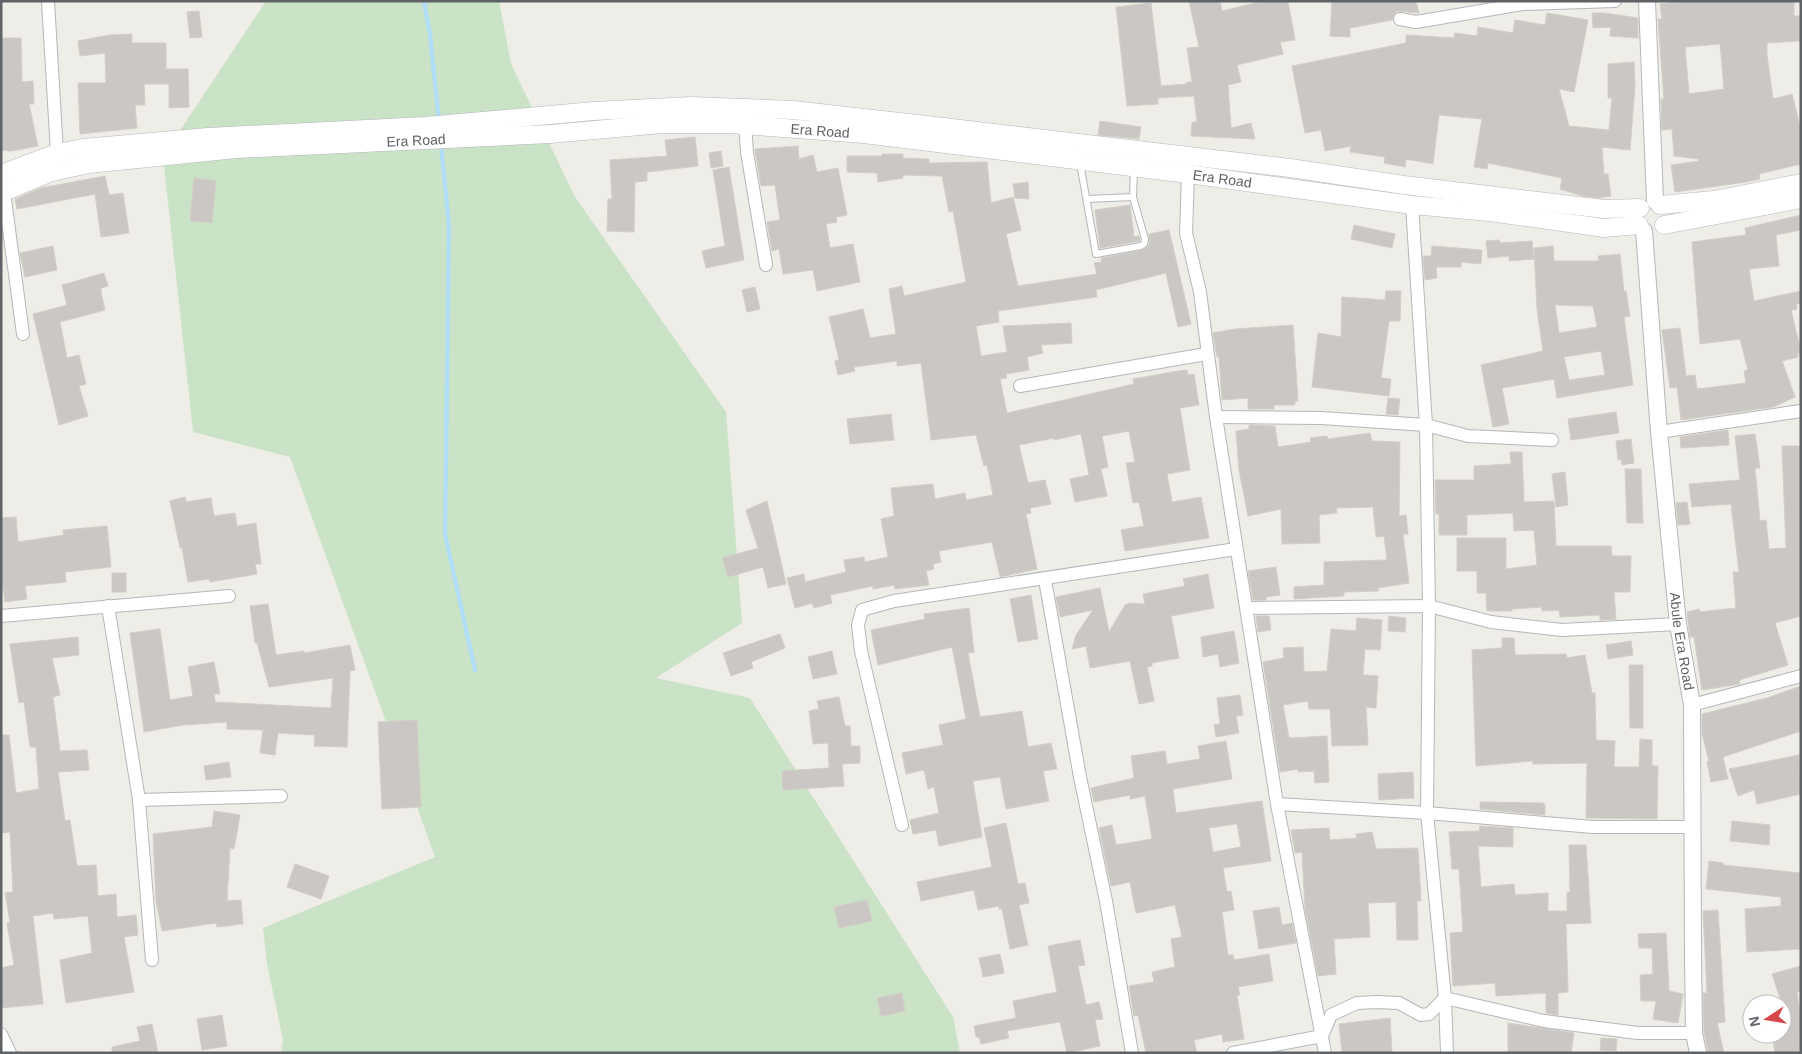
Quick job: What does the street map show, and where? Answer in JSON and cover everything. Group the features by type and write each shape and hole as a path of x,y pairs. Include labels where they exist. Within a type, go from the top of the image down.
{"main road":[{"path":"462,132 594,111 691,106 793,110 1134,149 1648,214 1801,182"},
{"name":"Era Road","path":"3,192 52,172 89,164 209,145 266,148 427,133 662,124 745,125 864,134 1134,167 1412,205 1490,212 1604,228 1648,214"},
{"path":"1,174 57,154 82,148 209,145"},
{"path":"1648,214 1652,232 1664,225 1801,199"}],"street":[{"path":"48,1 57,154"},
{"path":"1400,19 1416,22 1522,4 1615,1"},
{"name":"Abule Era Road","path":"1647,1 1648,214 1659,432 1678,624 1692,706 1694,1033 1698,1053"},
{"path":"745,125 747,152 766,265"},
{"path":"1188,174 1186,233 1200,292 1206,354 1277,804 1325,1053"},
{"path":"3,192 23,334"},
{"path":"1412,205 1426,425 1429,606 1426,813 1445,998 1447,1053"},
{"path":"1020,386 1206,354"},
{"path":"1659,432 1801,411"},
{"path":"1216,417 1321,418 1426,425 1468,436 1552,440"},
{"path":"902,825 862,651 858,625 862,610 894,601 1045,580 1236,549"},
{"path":"1045,580 1080,777 1106,901 1132,1053"},
{"path":"1,616 229,596"},
{"path":"108,606 139,800 152,960"},
{"path":"1247,608 1429,606 1491,622 1562,630 1678,624"},
{"path":"1692,706 1801,676"},
{"path":"139,800 281,796"},
{"path":"1277,804 1426,813 1593,827 1692,827"},
{"path":"1322,1036 1330,1015 1357,1003 1399,1003 1421,1015 1429,1014 1445,998"},
{"path":"1445,998 1544,1021 1638,1033 1694,1033"},
{"path":"1,1034 10,1053"},
{"path":"1233,1053 1322,1036"}],"lane":[{"path":"1079,160 1096,254 1144,244 1145,238 1133,197 1134,167"},
{"path":"1087,199 1133,197"}],"green space":[{"path":"266,1 499,1 511,64 575,197 726,412 742,623 656,678 750,698 953,1017 960,1053 281,1053 283,1040 267,964 263,928 435,857 290,457 193,432 163,156"}],"building":[{"path":"1189,1 1220,1 1222,11 1263,1 1288,1 1295,40 1280,42 1283,54 1237,65 1241,82 1228,85 1231,128 1251,123 1255,139 1191,136 1192,122 1197,122 1194,96 1158,98 1158,104 1127,106 1116,7 1151,3 1161,86 1187,84 1187,82 1192,82 1187,48 1199,47"},
{"path":"1332,1 1416,1 1419,13 1398,11 1394,14 1392,20 1350,28 1350,37 1330,36"},
{"path":"1683,1 1794,1 1794,16 1801,16 1801,41 1767,43 1767,55 1773,99 1792,94 1801,131 1801,164 1759,174 1760,179 1675,192 1671,165 1699,161 1699,159 1674,156 1672,129 1662,130 1661,99 1664,99 1658,19 1662,19 1660,4","holes":["1720,44 1724,89 1689,94 1685,47"]},
{"path":"199,11 202,37 190,38 187,12"},
{"path":"1547,13 1588,20 1574,92 1559,89 1569,126 1609,130 1612,98 1608,98 1608,64 1634,62 1635,86 1630,150 1602,147 1604,174 1608,174 1611,196 1599,198 1582,196 1560,189 1562,178 1488,163 1487,169 1474,167 1482,119 1439,115 1433,164 1406,159 1405,167 1384,163 1385,157 1350,152 1351,146 1325,151 1321,130 1305,133 1292,66 1406,43 1406,35 1454,38 1455,33 1477,36 1478,27 1513,33 1515,20 1545,25"},
{"path":"1592,13 1638,18 1638,38 1610,36 1611,27 1593,28"},
{"path":"132,34 132,43 166,43 166,69 188,69 189,107 169,108 169,84 144,84 145,105 135,105 137,128 80,134 78,83 106,83 105,53 80,56 78,41 109,35"},
{"path":"1,38 21,38 22,82 33,81 34,104 29,104 38,146 11,151 1,150"},
{"path":"1100,121 1141,127 1139,139 1098,135"},
{"path":"695,137 698,166 647,172 647,181 635,182 634,232 607,231 608,199 612,199 610,160 667,156 665,140"},
{"path":"798,146 799,159 813,155 817,172 838,168 847,215 836,217 837,222 826,224 830,248 853,244 860,282 817,291 813,270 783,274 779,249 772,251 767,222 780,220 775,185 761,186 755,149"},
{"path":"721,151 723,166 711,168 709,153"},
{"path":"882,154 903,154 903,158 929,159 929,163 987,162 991,203 1013,197 1021,230 1006,234 1018,286 1097,274 1094,263 1102,262 1101,258 1143,250 1149,245 1149,234 1169,230 1191,324 1178,327 1166,273 1096,290 1097,297 998,311 999,322 976,326 981,356 1007,352 1003,326 1071,323 1072,343 1041,345 1043,353 1027,357 1029,370 1006,374 1007,378 1000,379 1007,413 1134,384 1133,379 1187,370 1188,375 1194,374 1199,405 1180,408 1190,470 1167,474 1172,502 1201,497 1209,538 1125,551 1121,530 1144,526 1139,502 1133,503 1126,463 1135,462 1129,431 1102,436 1108,467 1101,469 1107,496 1075,502 1070,479 1089,475 1081,434 1054,440 1054,438 1019,445 1028,483 1045,480 1051,504 1030,508 1031,513 1026,514 1037,569 1000,577 992,542 939,551 941,562 933,564 934,569 926,571 929,585 895,589 894,585 873,589 873,586 830,595 832,603 814,608 812,603 795,608 787,578 804,574 805,582 846,572 844,560 864,557 865,562 888,557 881,519 894,516 891,488 933,484 935,499 965,493 966,500 993,495 987,465 984,466 976,435 931,440 921,363 897,366 897,361 854,367 855,371 838,375 835,361 839,360 829,317 863,309 870,338 896,334 889,289 902,286 904,296 966,282 953,211 949,212 942,176 903,175 903,178 878,182 877,173 847,172 847,156 882,156"},
{"path":"729,167 744,260 706,268 702,251 725,246 713,170"},
{"path":"105,176 109,195 123,193 129,233 101,237 95,194 17,209 15,199 41,188"},
{"path":"194,178 216,181 212,223 190,221"},
{"path":"1028,182 1029,199 1015,198 1013,184"},
{"path":"1130,205 1134,237 1139,236 1140,241 1100,248 1095,210"},
{"path":"1801,215 1801,230 1776,235 1779,266 1749,269 1754,301 1801,291 1801,303 1796,304 1797,309 1791,310 1801,352 1798,353 1798,357 1782,361 1795,397 1773,407 1681,420 1677,387 1670,388 1662,330 1680,328 1686,376 1695,375 1697,389 1746,383 1744,371 1748,370 1740,339 1700,344 1692,242 1746,235 1745,228"},
{"path":"1354,225 1395,234 1392,248 1351,239"},
{"path":"1499,240 1500,243 1532,241 1534,259 1509,261 1509,256 1488,258 1486,241"},
{"path":"53,246 57,270 25,277 20,253"},
{"path":"1432,246 1482,250 1481,264 1461,262 1461,267 1436,267 1437,278 1425,280 1423,256 1431,256"},
{"path":"1553,246 1554,261 1599,261 1598,256 1620,254 1624,292 1626,291 1630,316 1624,317 1633,385 1557,398 1554,379 1502,388 1509,424 1493,427 1481,365 1543,351 1537,309 1534,248","holes":["1555,305 1593,306 1597,327 1559,333","1601,351 1605,375 1569,380 1564,357"]},
{"path":"104,273 108,286 101,288 105,310 60,322 67,358 79,355 86,384 79,386 88,416 59,425 33,314 67,305 62,285"},
{"path":"755,287 760,309 747,312 742,290"},
{"path":"1386,291 1401,291 1400,321 1389,321 1381,378 1391,379 1389,396 1312,387 1318,333 1341,337 1342,297 1385,300"},
{"path":"1293,325 1298,401 1295,401 1295,405 1274,405 1274,409 1248,409 1248,398 1222,400 1219,357 1217,357 1213,333 1235,329"},
{"path":"1388,398 1400,399 1398,415 1386,414"},
{"path":"1616,412 1619,433 1571,440 1568,419"},
{"path":"891,414 894,440 850,444 847,419"},
{"path":"1249,425 1275,426 1278,447 1311,442 1310,438 1327,436 1328,439 1370,433 1372,441 1400,442 1399,516 1406,515 1408,534 1403,534 1409,583 1378,588 1379,591 1344,592 1344,596 1294,599 1294,587 1324,585 1324,562 1387,560 1384,536 1376,537 1373,507 1336,508 1337,513 1319,515 1320,543 1282,544 1281,509 1248,516 1239,470 1236,431 1249,429"},
{"path":"1728,430 1729,445 1681,448 1680,437"},
{"path":"1755,434 1760,468 1755,468 1760,521 1766,520 1769,549 1786,548 1782,446 1801,446 1801,616 1775,623 1788,665 1739,680 1740,684 1702,690 1694,637 1690,637 1687,612 1699,609 1700,612 1736,608 1733,572 1739,572 1731,504 1692,507 1689,484 1740,480 1735,436"},
{"path":"1631,439 1634,463 1622,465 1621,459 1618,460 1616,441"},
{"path":"1510,452 1522,452 1524,502 1554,501 1556,546 1611,546 1612,556 1631,556 1630,592 1614,592 1616,619 1600,620 1600,615 1560,617 1559,610 1542,611 1542,607 1512,609 1512,611 1487,611 1486,593 1477,593 1477,571 1457,571 1457,538 1506,538 1506,569 1537,565 1534,530 1514,531 1513,513 1467,515 1467,535 1439,535 1439,514 1436,514 1435,480 1474,480 1474,466 1511,464"},
{"path":"1625,469 1641,469 1643,523 1627,523"},
{"path":"1565,472 1568,505 1556,507 1552,474"},
{"path":"185,497 186,502 211,498 214,516 235,513 237,526 256,523 261,564 255,564 257,574 210,582 209,579 188,582 182,548 180,548 170,501"},
{"path":"767,501 786,584 768,588 763,567 728,577 722,558 758,548 746,510"},
{"path":"1687,502 1690,524 1678,525 1676,503"},
{"path":"16,517 18,542 64,535 63,530 107,526 111,567 65,572 66,582 25,586 27,599 5,602 1,575 1,518"},
{"path":"1276,567 1280,595 1266,597 1266,600 1253,600 1248,571"},
{"path":"112,573 126,573 126,592 112,592"},
{"path":"1208,574 1214,608 1171,616 1179,658 1152,663 1152,666 1147,667 1154,701 1139,704 1130,661 1090,668 1086,646 1072,649 1076,635 1093,610 1060,617 1056,597 1100,588 1109,632 1125,605 1129,603 1145,604 1143,594 1185,586 1183,579"},
{"path":"1031,595 1038,639 1018,642 1010,599"},
{"path":"268,604 276,655 304,651 304,653 350,645 355,670 350,671 347,747 314,746 315,735 278,733 275,755 260,753 263,730 227,729 227,722 183,725 144,732 130,633 160,629 170,700 193,696 188,667 214,662 220,694 214,694 215,702 331,708 333,678 269,687 257,643 255,643 250,606"},
{"path":"969,608 974,652 968,653 980,717 1022,711 1028,747 1051,743 1057,769 1043,771 1049,801 1006,809 1000,777 973,781 982,837 939,846 936,830 913,834 910,820 939,813 934,787 928,789 924,770 906,774 902,753 943,745 939,725 966,719 952,647 878,665 871,630 925,619 924,614"},
{"path":"1256,616 1269,616 1271,630 1258,632"},
{"path":"1389,616 1406,618 1405,632 1388,631"},
{"path":"1357,618 1382,620 1380,650 1365,649 1363,675 1378,676 1376,708 1366,707 1368,745 1332,746 1330,709 1309,709 1308,701 1283,705 1289,738 1327,736 1329,782 1315,783 1314,771 1298,772 1298,769 1280,772 1263,662 1284,658 1283,648 1303,647 1304,672 1327,671 1331,629 1356,631"},
{"path":"1234,631 1239,663 1220,667 1218,654 1203,657 1201,637"},
{"path":"780,634 785,648 751,662 753,668 731,676 723,653"},
{"path":"78,637 79,655 52,658 60,695 53,697 60,751 87,750 89,770 58,772 65,821 70,820 77,866 96,865 98,896 116,894 117,917 136,915 138,935 124,937 134,992 66,1003 60,960 92,953 88,916 54,919 53,913 33,916 43,1004 1,1008 1,968 14,965 7,923 10,922 5,893 13,892 10,832 1,833 1,735 9,735 16,793 39,789 36,747 30,747 24,702 19,703 10,644"},
{"path":"1502,638 1514,638 1515,655 1566,654 1567,658 1585,655 1592,693 1595,693 1596,740 1615,741 1614,767 1639,767 1640,739 1652,740 1652,766 1658,766 1657,819 1586,818 1587,763 1533,764 1533,761 1476,766 1472,650 1502,648"},
{"path":"1631,641 1633,655 1608,659 1606,645"},
{"path":"832,651 837,674 813,679 808,657"},
{"path":"1629,665 1643,665 1643,728 1630,728"},
{"path":"1801,686 1801,731 1723,757 1728,779 1711,782 1707,762 1709,761 1702,734 1702,714 1767,698"},
{"path":"1240,695 1243,715 1236,716 1239,733 1216,737 1214,725 1220,724 1217,698"},
{"path":"839,697 845,726 850,726 851,746 860,746 860,763 842,764 844,786 783,790 782,771 829,768 828,743 813,744 809,711 819,709 817,701"},
{"path":"417,720 421,807 382,809 378,722"},
{"path":"1226,741 1232,779 1173,789 1176,813 1262,801 1271,861 1223,868 1227,892 1231,891 1234,910 1222,912 1228,955 1233,955 1234,960 1269,954 1273,981 1238,987 1240,995 1237,995 1244,1039 1223,1042 1222,1034 1194,1040 1197,1053 1146,1053 1138,1015 1134,1016 1129,986 1154,982 1152,972 1175,967 1171,939 1182,937 1175,905 1136,913 1130,882 1111,886 1099,828 1112,825 1116,845 1152,839 1145,796 1130,799 1130,795 1094,802 1091,788 1134,778 1131,756 1165,751 1167,764 1200,759 1198,746","holes":["1237,824 1241,847 1213,852 1209,828"]},
{"path":"1799,755 1801,794 1757,804 1754,790 1738,796 1729,769"},
{"path":"229,762 231,777 206,780 204,766"},
{"path":"1413,772 1414,798 1379,800 1378,774"},
{"path":"1480,802 1542,803 1545,804 1545,815 1480,809"},
{"path":"214,811 240,815 234,849 230,848 227,901 241,900 243,924 217,927 216,923 162,931 156,901 153,834 212,827"},
{"path":"1732,821 1770,825 1769,845 1730,841"},
{"path":"1006,823 1018,884 1025,883 1029,903 1019,905 1028,945 1010,949 1002,909 999,909 999,906 978,910 974,890 921,901 917,882 992,867 984,828"},
{"path":"1480,826 1513,828 1513,847 1478,846 1481,887 1514,884 1515,895 1548,893 1548,911 1567,911 1567,892 1570,892 1569,845 1586,845 1591,923 1566,924 1568,992 1558,993 1558,1015 1546,1013 1546,993 1496,996 1495,983 1453,986 1450,933 1463,932 1459,869 1452,869 1449,832 1479,831"},
{"path":"1329,828 1330,840 1357,838 1356,834 1372,832 1376,849 1418,848 1421,901 1417,901 1418,940 1397,940 1396,902 1368,903 1370,937 1334,939 1336,974 1318,976 1305,908 1302,852 1295,853 1291,830"},
{"path":"1709,861 1723,863 1723,865 1801,873 1801,949 1747,952 1745,909 1781,906 1781,897 1706,889"},
{"path":"295,864 329,876 321,899 287,887"},
{"path":"867,900 872,921 839,928 834,907"},
{"path":"1279,907 1282,925 1292,923 1296,943 1259,949 1253,911"},
{"path":"1718,910 1725,1022 1717,1023 1724,1053 1708,1053 1704,1032 1703,993 1707,993 1703,911"},
{"path":"1666,933 1669,991 1683,994 1678,1023 1653,1019 1656,1001 1641,1001 1640,975 1653,974 1652,948 1639,948 1638,934"},
{"path":"1080,940 1085,965 1078,966 1086,1005 1099,1002 1103,1019 1095,1020 1100,1046 1067,1053 1060,1022 1007,1031 1009,1038 981,1044 979,1037 976,1037 974,1026 1016,1018 1013,1001 1057,992 1048,946"},
{"path":"1000,954 1004,973 983,977 979,958"},
{"path":"1801,966 1801,991 1797,992 1801,1020 1799,1053 1775,1053 1774,1044 1792,1044 1792,994 1779,994 1772,974"},
{"path":"902,993 905,1011 881,1016 877,998"},
{"path":"222,1015 227,1046 202,1050 197,1019"},
{"path":"1390,1018 1392,1053 1342,1053 1339,1024"},
{"path":"1508,1023 1574,1033 1571,1053 1508,1053"},
{"path":"152,1024 158,1053 112,1053 112,1047 140,1041 137,1027"},
{"path":"1601,1038 1617,1039 1616,1051 1600,1050"}],"waterway":[{"path":"424,1 430,35 439,121"},
{"path":"441,144 449,226 445,534 475,670"}]}
